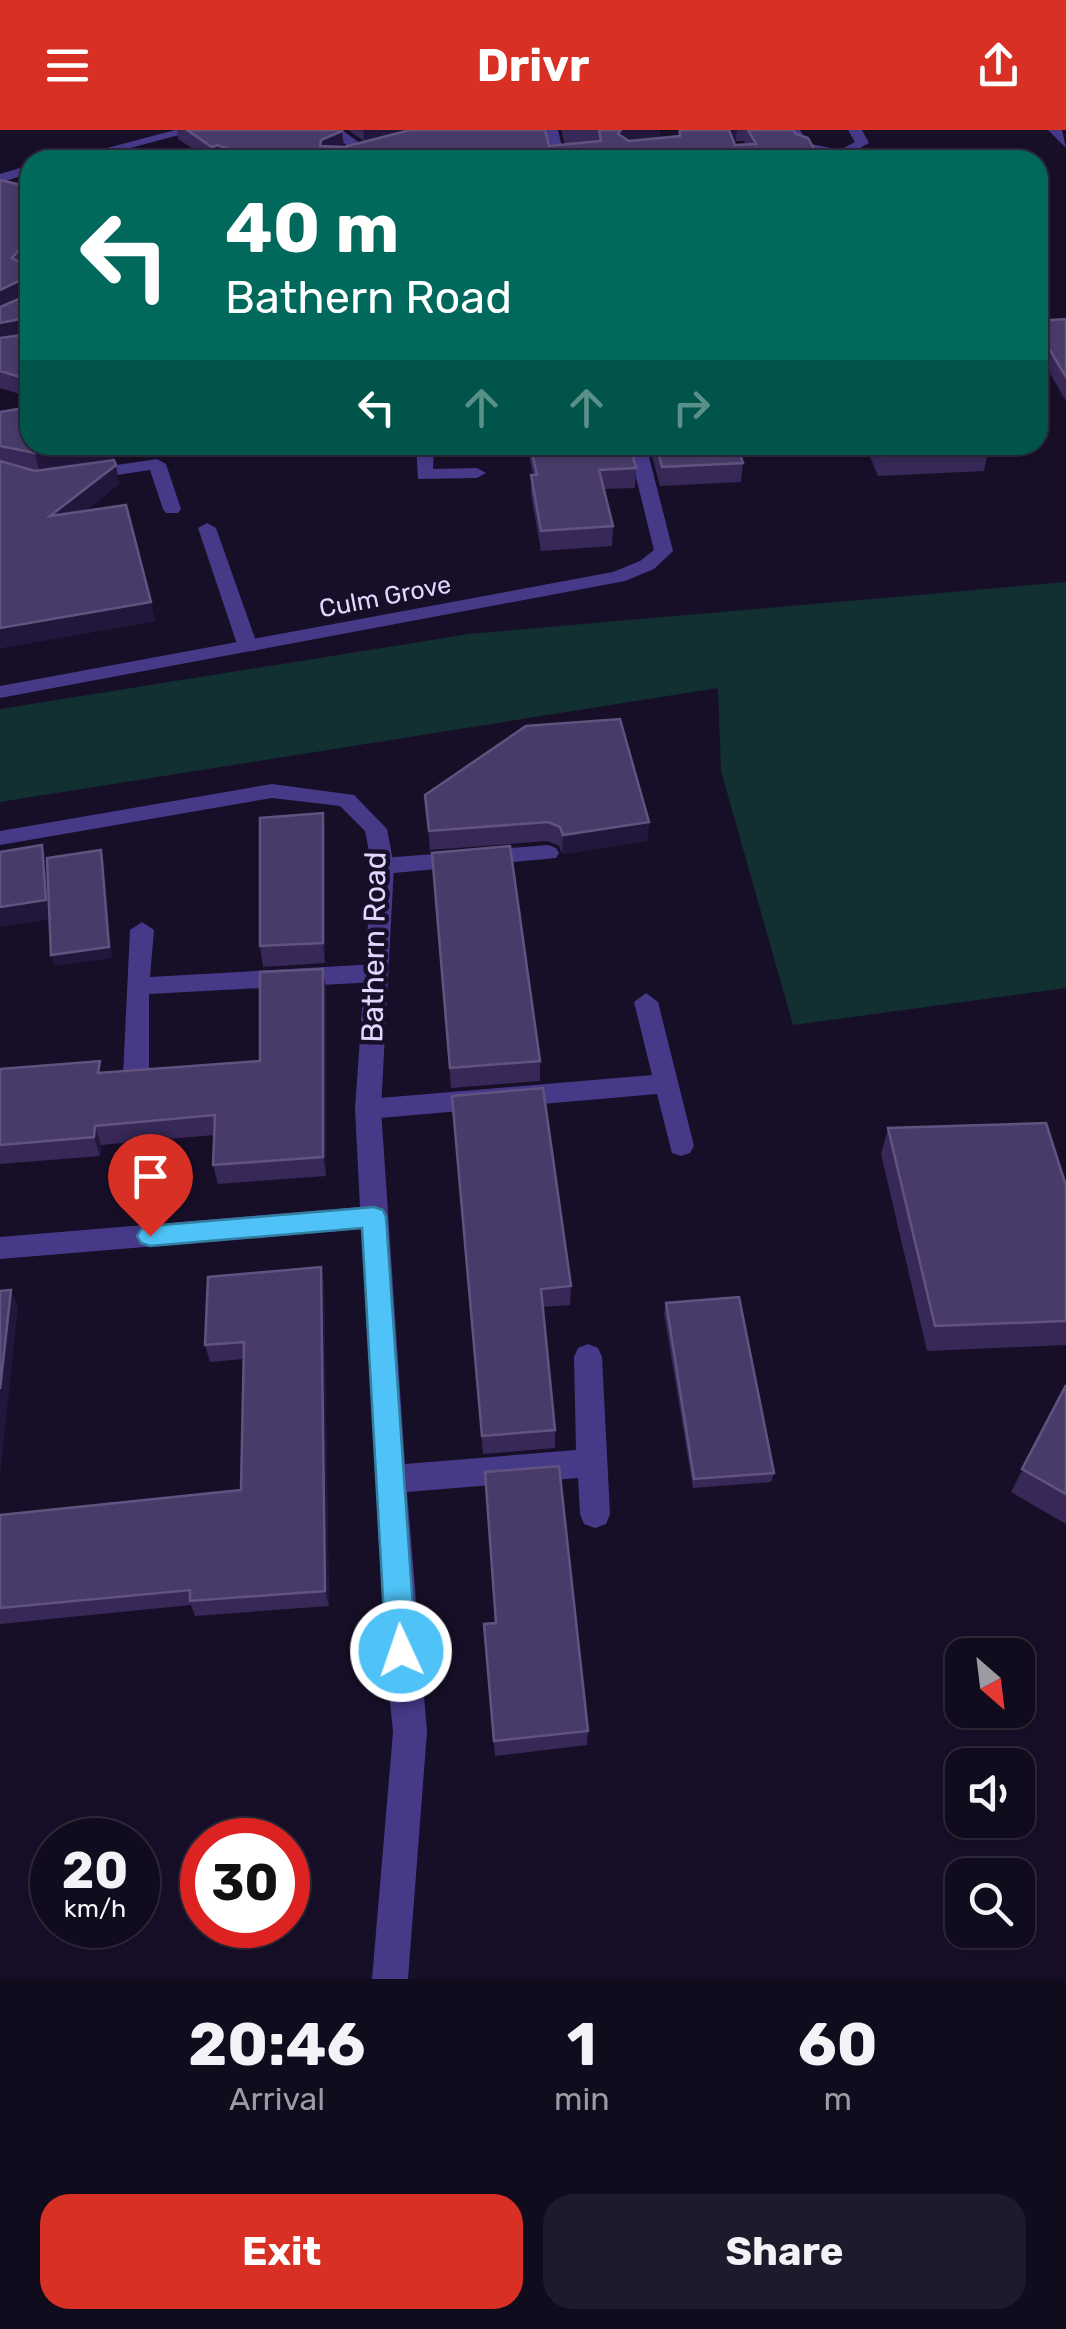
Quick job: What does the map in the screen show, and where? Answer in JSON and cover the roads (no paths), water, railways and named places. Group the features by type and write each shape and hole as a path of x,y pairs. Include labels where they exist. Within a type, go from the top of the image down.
{"street":[{"path":"110,150 191,130"},
{"path":"333,130 360,149 378,146"},
{"path":"793,130 802,146 817,150"},
{"path":"854,150 862,144 855,130"},
{"path":"1055,130 1066,144"},
{"path":"0,180 15,170"},
{"path":"425,455 424,475 477,473"},
{"name":"Culm Grove","path":"0,692 618,577 647,565 664,551 639,455"},
{"path":"59,478 157,464 172,509"},
{"path":"206,528 248,647"},
{"name":"Bathern Road","path":"0,838 272,791 346,800 376,829 383,866 368,1109 401,1651 407,1678 408,1755 390,1979"},
{"path":"383,866 548,853"},
{"path":"136,1076 142,930"},
{"path":"137,986 377,973"},
{"path":"646,1002 681,1146"},
{"path":"368,1109 667,1083"},
{"path":"0,1248 374,1217"},
{"path":"588,1357 595,1514"},
{"path":"391,1479 592,1463"}]}
